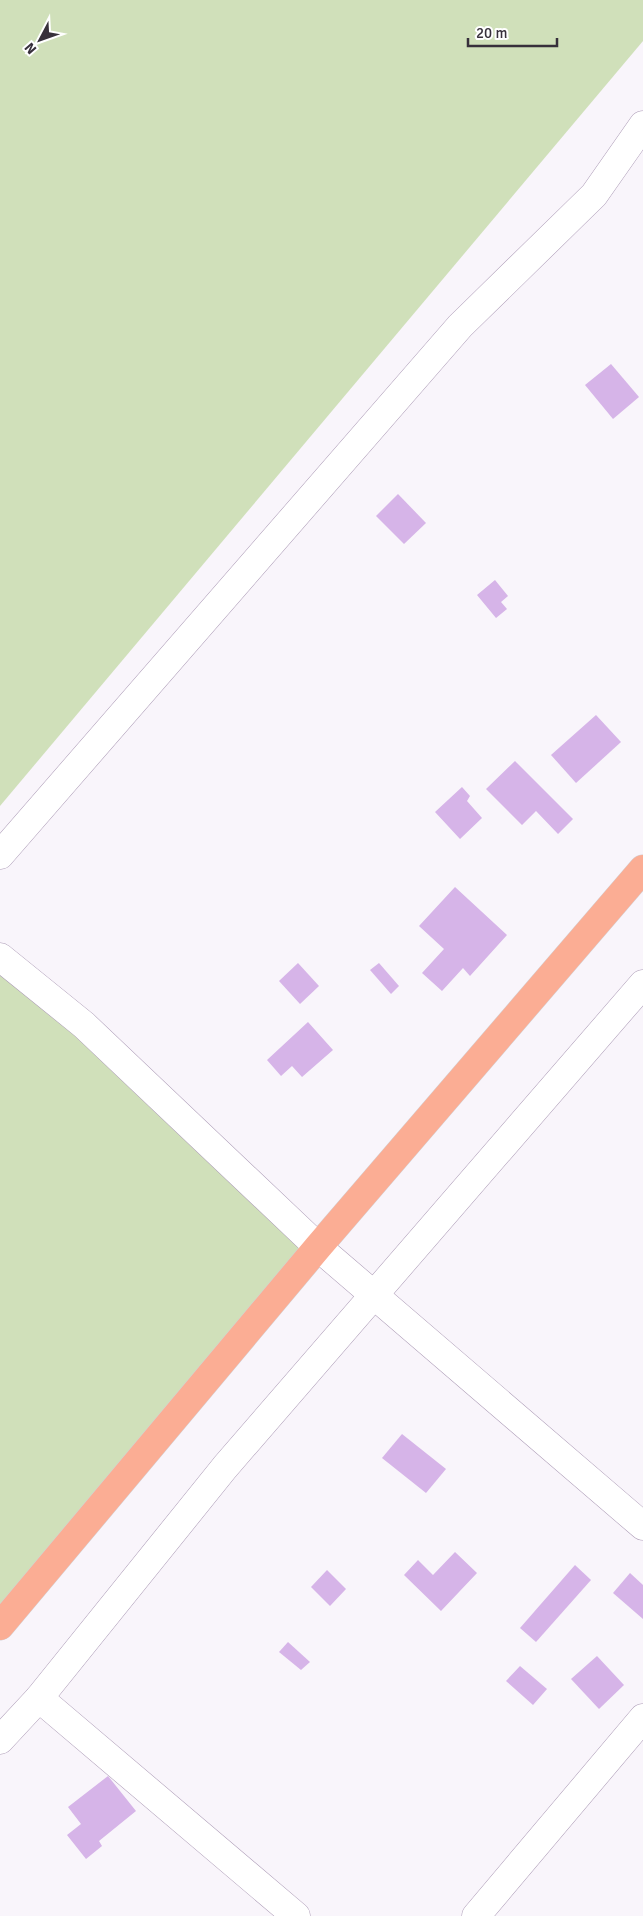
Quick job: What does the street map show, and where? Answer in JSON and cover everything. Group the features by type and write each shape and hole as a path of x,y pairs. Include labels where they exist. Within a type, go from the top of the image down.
{"highway":[{"path":"0,1626 318,1247 643,869"}],"street":[{"path":"0,855 460,326 594,195 643,124"},
{"path":"0,957 84,1025 318,1247 643,1526"},
{"path":"0,1740 39,1698 225,1467 643,984"},
{"path":"39,1698 296,1916"},
{"path":"476,1916 643,1718"}],"green space":[{"path":"0,0 643,0 643,41 0,806"},
{"path":"0,957 318,1247 0,1626"}],"building":[{"path":"611,364 639,397 613,419 585,385"},
{"path":"398,494 426,523 404,544 376,516"},
{"path":"495,580 508,596 501,602 507,609 496,618 477,595"},
{"path":"596,715 621,742 576,783 551,755"},
{"path":"515,761 573,819 558,834 536,811 522,825 486,789"},
{"path":"462,787 470,796 467,801 482,818 460,839 435,812"},
{"path":"455,887 507,935 470,976 463,968 442,991 422,973 444,949 419,926"},
{"path":"298,963 319,986 300,1004 279,981"},
{"path":"379,963 399,986 391,994 370,970"},
{"path":"308,1022 333,1050 302,1077 292,1066 281,1076 267,1060"},
{"path":"402,1434 446,1469 426,1493 382,1458"},
{"path":"455,1552 477,1573 441,1611 404,1575 418,1560 433,1575"},
{"path":"575,1565 591,1580 536,1642 520,1628"},
{"path":"327,1570 346,1589 330,1606 311,1587"},
{"path":"630,1573 643,1585 643,1619 613,1593"},
{"path":"288,1642 310,1662 301,1670 279,1652"},
{"path":"597,1656 624,1685 599,1709 571,1679"},
{"path":"520,1666 547,1689 533,1705 506,1681"},
{"path":"108,1776 136,1811 99,1841 102,1846 86,1859 67,1835 81,1824 68,1807"}]}
